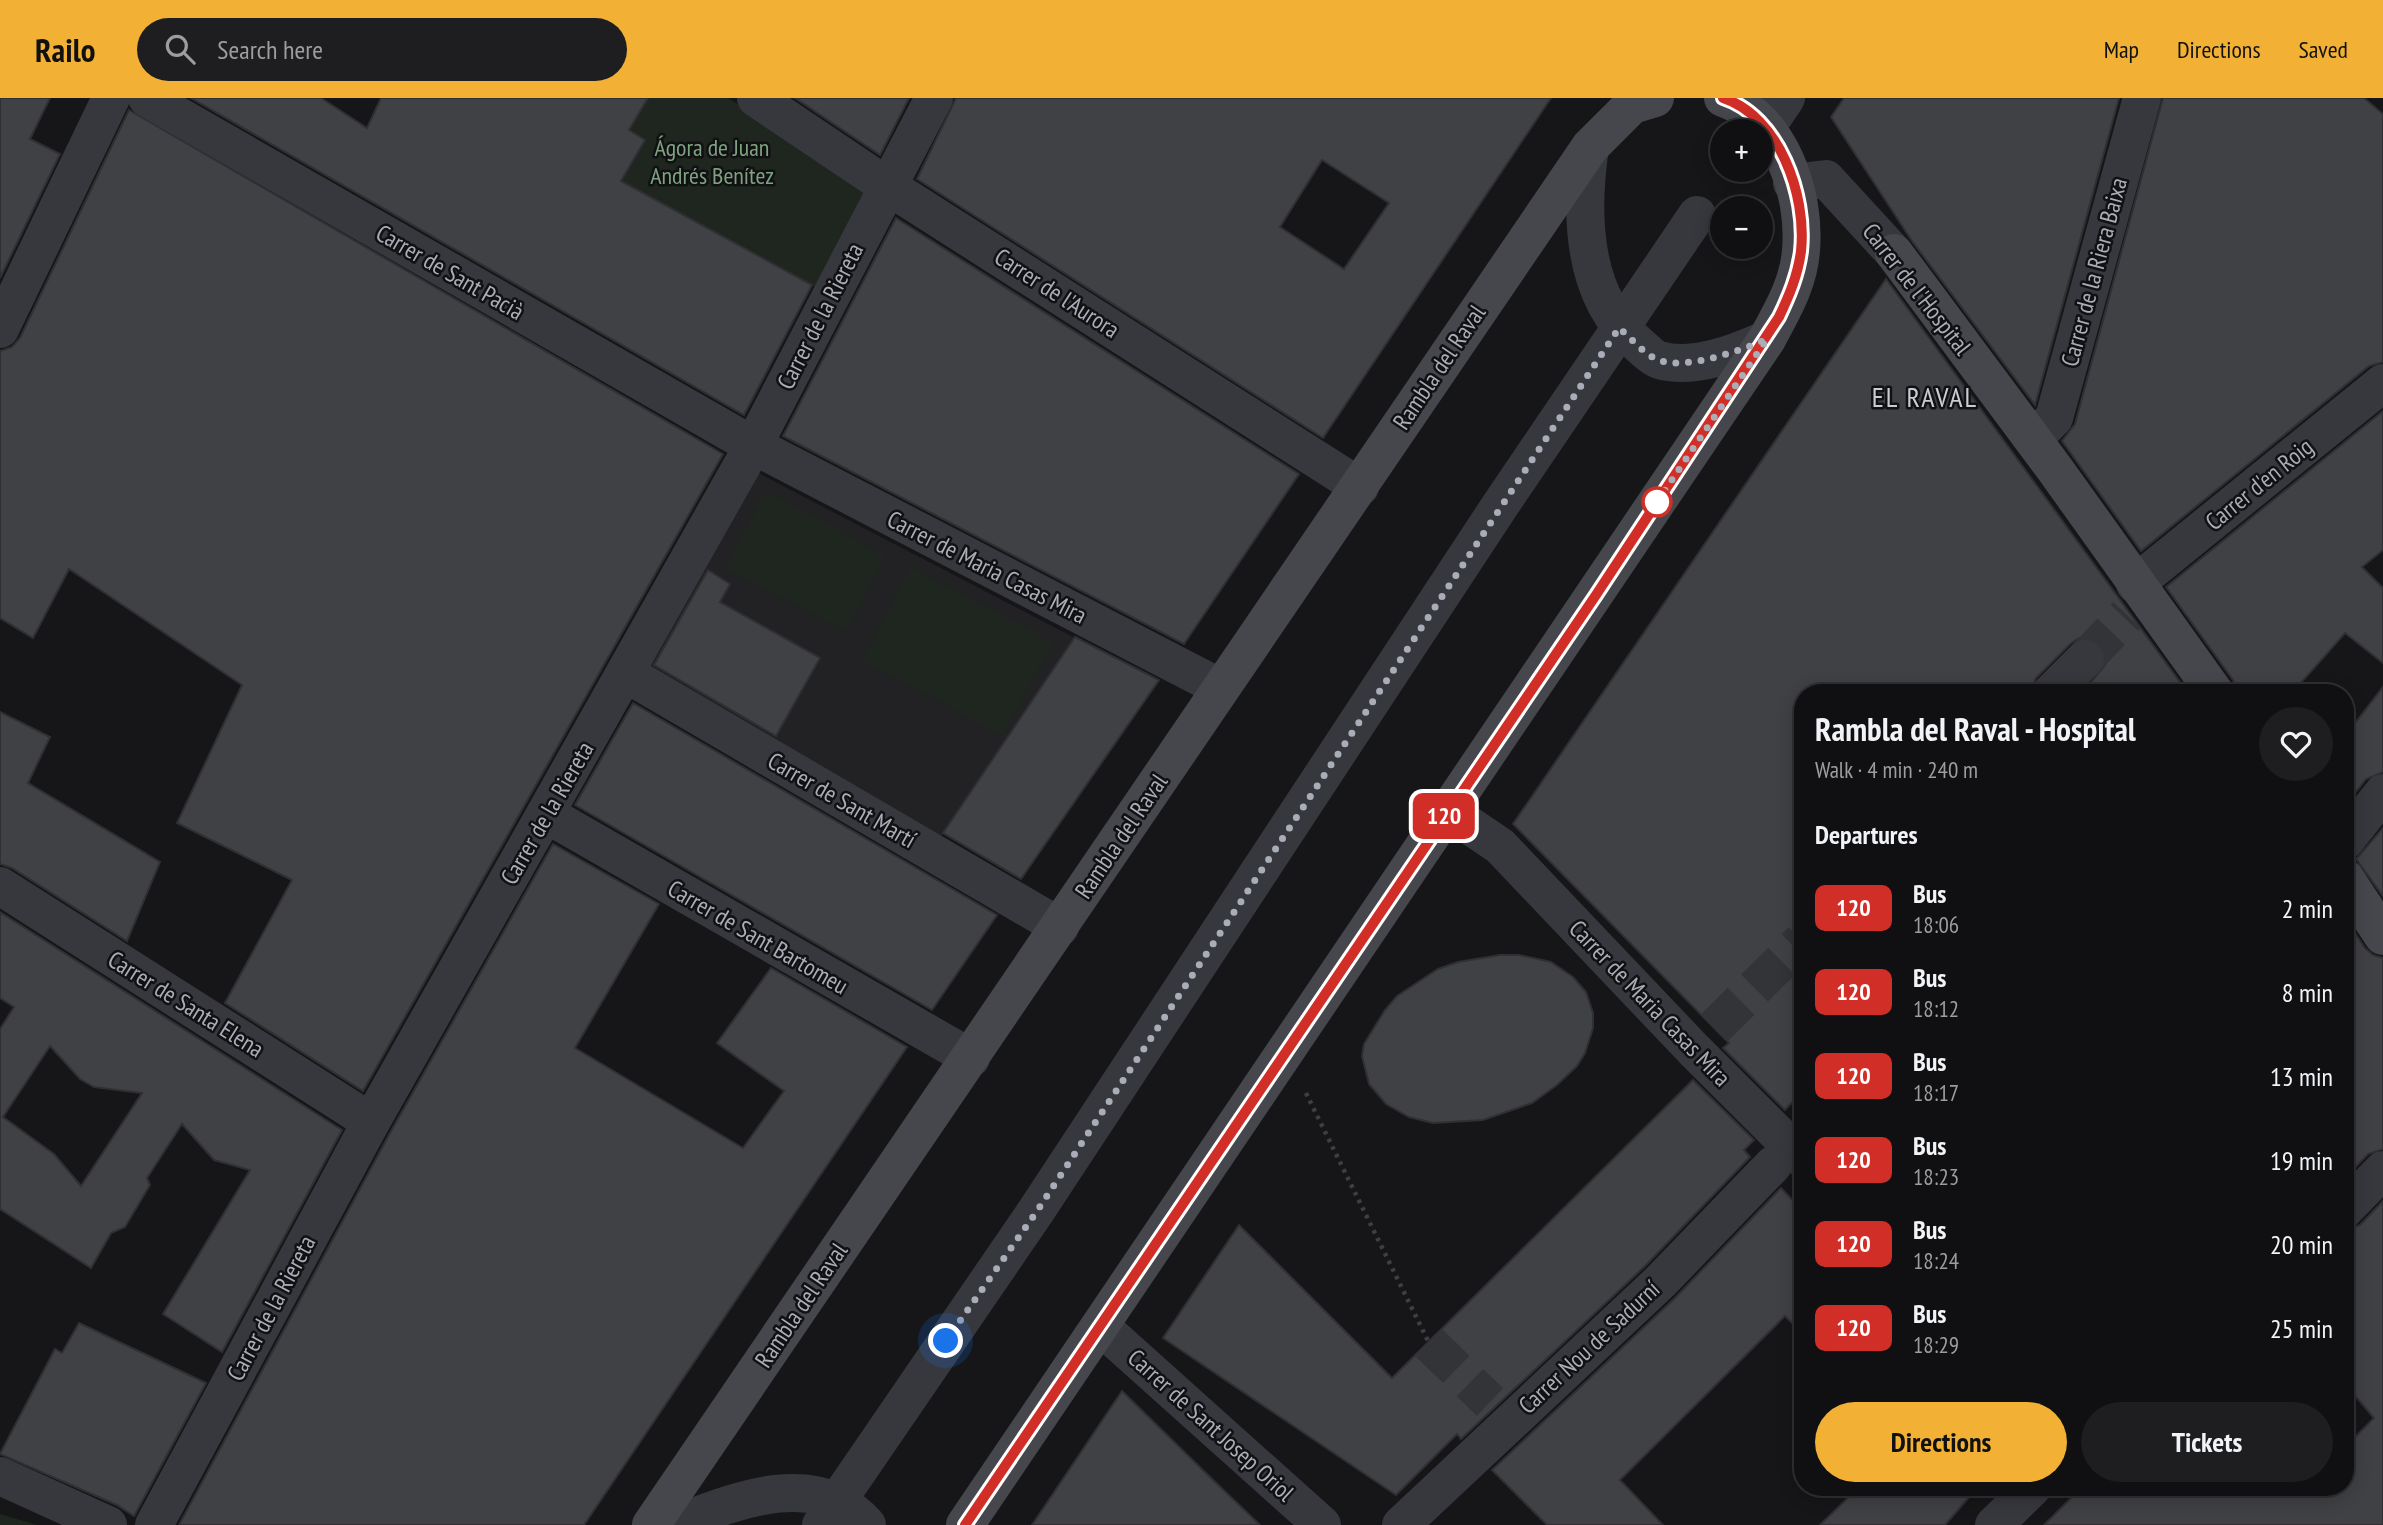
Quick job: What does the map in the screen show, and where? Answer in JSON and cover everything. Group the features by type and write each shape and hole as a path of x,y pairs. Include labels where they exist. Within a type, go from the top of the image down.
{"street":[{"path":"0,330 111,98"},
{"name":"Carrer de Sant Pacià","path":"147,98 753,446"},
{"name":"Carrer de l'Aurora","path":"756,98 888,186 1360,487"},
{"name":"Carrer de la Riereta","path":"154,1525 371,1122 753,446 934,98"},
{"name":"Rambla del Raval","path":"651,1525 1590,147 1632,105 1655,98"},
{"path":"965,1525 1767,339 1790,295 1801,250 1800,218 1783,154 1776,112 1723,98"},
{"name":"Carrer de la Riera Baixa","path":"2033,439 2054,418 2142,98"},
{"path":"1590,147 1583,196 1591,273 1619,328 1657,360 1692,361 1733,355 1767,339"},
{"name":"Carrer de l'Hospital","path":"1792,183 1826,179 1894,253 2033,439 2136,600 2207,684"},
{"path":"827,1514 1037,1211 1619,328 1697,215"},
{"name":"Carrer d'en Roig","path":"2136,600 2383,383"},
{"name":"Carrer de Maria Casas Mira","path":"753,446 1221,688"},
{"path":"2060,684 2085,659"},
{"name":"Carrer de Sant Martí","path":"625,673 1059,927"},
{"path":"2354,830 2383,793"},
{"name":"Carrer de Maria Casas Mira","path":"1448,811 1500,846 1703,1038 1788,1161"},
{"name":"Carrer de Sant Bartomeu","path":"546,814 971,1058"},
{"name":"Carrer de Santa Elena","path":"0,886 371,1122"},
{"path":"2354,892 2383,936"},
{"name":"Carrer Nou de Sadurní","path":"1401,1525 1499,1412 1660,1282 1788,1161"},
{"path":"2354,1200 2383,1170"},
{"name":"Carrer de Sant Josep Oriol","path":"1100,1326 1322,1525"},
{"path":"0,1476 108,1525"},
{"path":"673,1525 733,1501 783,1491 827,1514 855,1511 867,1525"},
{"path":"1994,1525 2024,1496"}],"path":[{"path":"1305,1090 1429,1343"}],"shaded area":[{"path":"758,473 1075,638 938,841 649,666"}],"green space":[{"name":"Ágora de Juan Andrés Benítez","path":"648,98 728,98 867,186 816,287 621,181 645,140 629,130"},
{"path":"765,491 885,555 846,632 725,569"},
{"path":"911,567 1053,642 1003,736 861,660"},
{"path":"0,1514 37,1525 0,1525"}],"building":[{"path":"0,98 50,98 30,139 60,154 0,278"},
{"path":"191,98 321,98 367,128 381,98 648,98 629,130 645,140 621,181 812,285 744,415"},
{"path":"795,98 909,98 880,155"},
{"path":"956,98 1551,98 1323,438 917,179","holes":["1322,160 1389,203 1344,269 1280,227"]},
{"path":"1844,98 2119,98 2035,405 1912,241 1831,117"},
{"path":"2163,98 2364,98 2383,114 2383,362 2369,366 2141,551 2062,441 2075,424"},
{"path":"129,110 723,454 363,1091 225,1003 292,880 177,823 242,685 69,569 33,638 0,618 0,351 12,347 20,338"},
{"path":"896,218 1299,474 1184,644 783,436"},
{"path":"1886,279 2181,684 2089,684 2106,664 2106,653 2101,644 2090,638 2079,638 2036,678 2034,684 1794,684 1794,1100 1785,1110 1723,1048 1729,1043 1513,824"},
{"path":"2383,411 2383,550 2362,567 2383,588 2383,663 2345,633 2300,684 2234,684 2166,587"},
{"path":"708,570 730,584 720,602 820,658 776,736 654,665"},
{"path":"1075,637 1159,680 1021,879 943,833"},
{"path":"2383,687 2383,772 2366,779 2354,794 2354,724"},
{"path":"633,703 997,915 932,1010 575,805"},
{"path":"0,712 50,737 28,783 160,862 127,941 12,868 0,864"},
{"path":"2383,828 2383,896 2356,859"},
{"path":"553,844 659,904 575,1048 743,1148 784,1091 717,1043 771,968 907,1047 584,1525 179,1525 390,1133"},
{"path":"0,912 342,1130 222,1352 163,1314 250,1170 214,1160 182,1124 147,1178 150,1185 125,1227 111,1233 91,1268 0,1209 0,1029 14,1007 0,998","holes":["50,1046 80,1079 94,1087 142,1093 81,1186 54,1154 3,1117"]},
{"path":"2354,932 2365,948 2373,955 2383,958 2383,1149 2368,1154 2354,1169"},
{"path":"1500,955 1519,955 1551,962 1573,977 1586,992 1593,1013 1593,1028 1585,1053 1577,1066 1532,1103 1483,1120 1433,1123 1409,1117 1386,1104 1369,1084 1362,1056 1364,1044 1385,1010 1397,996 1438,969 1458,962"},
{"path":"1693,1080 1754,1140 1744,1150 1750,1157 1645,1266 1461,1439 1457,1434 1396,1495 1163,1338 1239,1225 1392,1378"},
{"path":"1781,1188 1794,1202 1794,1325 1785,1316 1620,1480 1663,1525 1547,1525 1492,1470 1675,1298"},
{"path":"2383,1201 2383,1525 2044,1525 2073,1496 2354,1496 2354,1438 2374,1418 2354,1395 2354,1227 2360,1225"},
{"path":"79,1323 206,1383 134,1516 117,1505 0,1454 55,1349 62,1353"},
{"path":"1122,1391 1212,1479 1260,1525 1032,1525"},
{"path":"1850,1496 1970,1496 1945,1525 1820,1525"}],"tunnel":[{"path":"2085,659 2127,615"},
{"path":"1714,1028 1794,949"},
{"path":"1429,1343 1490,1402"}],"bus line":[{"name":"120","path":"965,1525 1596,595 1779,317 1792,290 1801,250 1800,218 1792,183 1783,154 1767,126 1740,104 1723,98"}],"district":[{"name":"EL RAVAL","path":"1925,396"}],"route":[{"path":"946,1341 1037,1211 1619,328 1657,360 1692,361 1733,355 1767,339 1657,502"}]}
